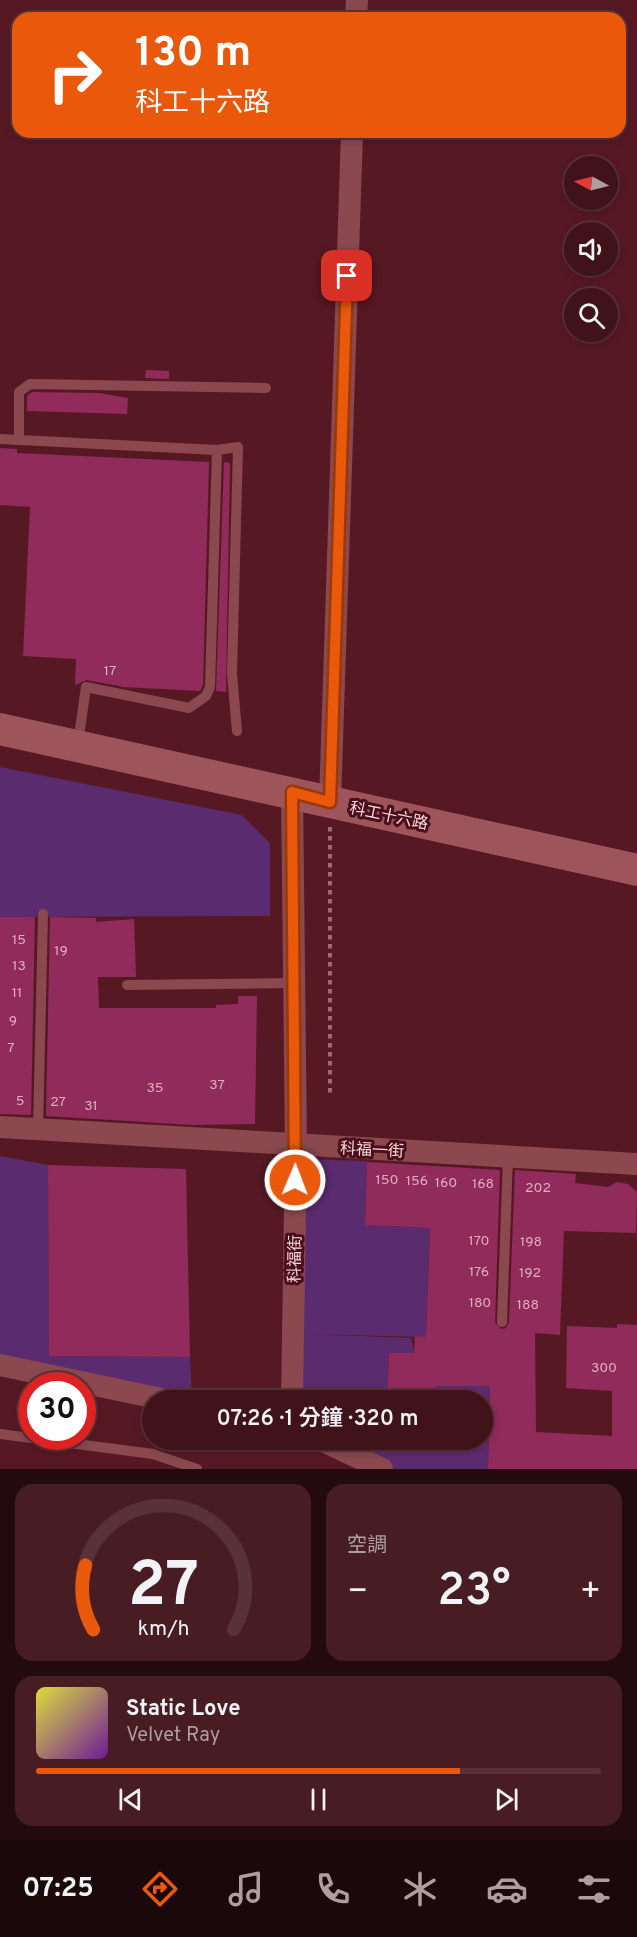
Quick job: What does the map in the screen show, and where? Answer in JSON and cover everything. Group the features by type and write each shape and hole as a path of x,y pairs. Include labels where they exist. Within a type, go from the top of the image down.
{"street":[{"path":"330,802 352,138"},
{"name":"科工十六路","path":"0,729 637,870"},
{"name":"科福街","path":"292,792 296,1144 292,1390"},
{"name":"科福一街","path":"0,1127 637,1164"},
{"path":"0,1365 142,1395"},
{"path":"342,1450 382,1469"}],"lane":[{"path":"19,440 19,392 30,384 266,388"},
{"path":"0,438 218,450 238,447 232,674 237,731"},
{"path":"77,746 86,687 189,708 206,696 210,687 218,450"},
{"path":"38,1130 43,914"},
{"path":"127,985 294,983"},
{"path":"502,1322 508,1157"},
{"path":"0,1434 153,1454 197,1469"}],"path":[{"path":"330,802 330,1096"}],"shaded area":[{"path":"0,767 242,815 270,843 270,916 0,917"},
{"path":"0,1156 48,1165 49,1356 190,1357 192,1390 147,1390 96,1380 96,1372 56,1372 0,1361"},
{"path":"296,1159 367,1161 365,1225 430,1228 426,1337 305,1334 411,1338 414,1353 389,1353 387,1390 292,1390"},
{"path":"436,1386 490,1386 490,1390 436,1390"},
{"path":"346,1450 488,1450 488,1469 389,1469"}],"building":[{"path":"146,370 169,371 169,379 145,378"},
{"path":"32,392 99,393 128,398 127,414 27,411 27,396"},
{"path":"0,448 17,449 17,453 209,462 203,685 200,691 124,687 87,680 75,685 76,659 23,656 30,507 0,505"},
{"path":"224,462 230,463 226,692 216,691"},
{"path":"0,917 35,917 31,1115 0,1114"},
{"path":"50,917 96,918 96,922 134,919 136,977 98,977 99,1008 216,1008 216,1005 238,1004 238,996 257,996 255,1124 193,1125 46,1116"},
{"path":"367,1162 500,1170 495,1322 501,1329 506,1328 509,1322 515,1170 576,1174 575,1183 608,1187 617,1182 628,1184 637,1192 636,1233 564,1231 560,1335 535,1333 536,1432 612,1436 612,1391 566,1388 567,1326 617,1328 617,1324 637,1325 637,1469 488,1469 488,1450 493,1450 493,1390 490,1390 490,1386 436,1386 436,1390 387,1390 389,1353 414,1353 415,1336 426,1337 430,1228 365,1225"},
{"path":"48,1165 186,1169 190,1357 49,1356"}],"route":[{"path":"295,1180 292,792 330,802 347,276"}]}
